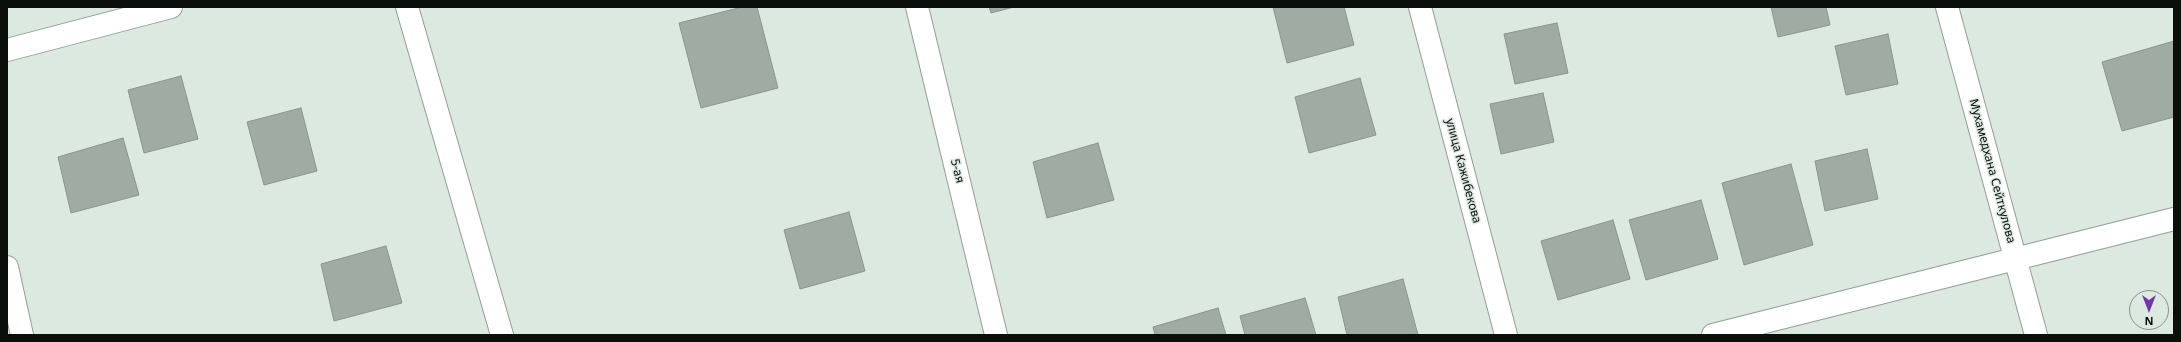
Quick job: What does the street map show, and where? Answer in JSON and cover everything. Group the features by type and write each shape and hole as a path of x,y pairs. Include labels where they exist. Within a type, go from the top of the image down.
{"street":[{"path":"7,50 170,7"},
{"path":"406,7 502,335"},
{"name":"5-ая","path":"917,7 996,335"},
{"name":"улица Кажибекова","path":"1420,7 1506,335"},
{"name":"Мухамедхана Сейткулова","path":"1947,7 2036,335"},
{"path":"1713,335 2016,260 2174,219"},
{"path":"7,267 22,335"}],"building":[{"path":"742,7 757,7 778,88 701,108 679,23"},
{"path":"989,7 1014,7 991,13"},
{"path":"1273,7 1344,7 1354,45 1287,63"},
{"path":"1771,7 1826,7 1830,25 1778,37"},
{"path":"1557,23 1568,73 1515,84 1504,34"},
{"path":"1888,34 1898,84 1846,95 1835,46"},
{"path":"2174,41 2174,117 2122,131 2102,62"},
{"path":"181,76 198,139 144,153 128,90"},
{"path":"1360,78 1376,135 1309,153 1295,97"},
{"path":"1543,93 1554,142 1501,154 1490,104"},
{"path":"301,108 317,171 264,185 247,122"},
{"path":"123,138 139,195 71,213 58,157"},
{"path":"1098,143 1114,200 1047,218 1033,162"},
{"path":"1867,149 1878,199 1825,211 1815,161"},
{"path":"1791,164 1813,245 1744,265 1722,183"},
{"path":"1701,200 1718,259 1646,280 1629,220"},
{"path":"849,212 865,271 800,289 784,230"},
{"path":"1613,220 1630,279 1558,300 1541,241"},
{"path":"386,246 402,303 334,321 321,264"},
{"path":"1403,279 1418,335 1347,335 1338,297"},
{"path":"1305,298 1316,335 1245,335 1240,316"},
{"path":"1218,308 1226,335 1155,335 1153,327"}]}
